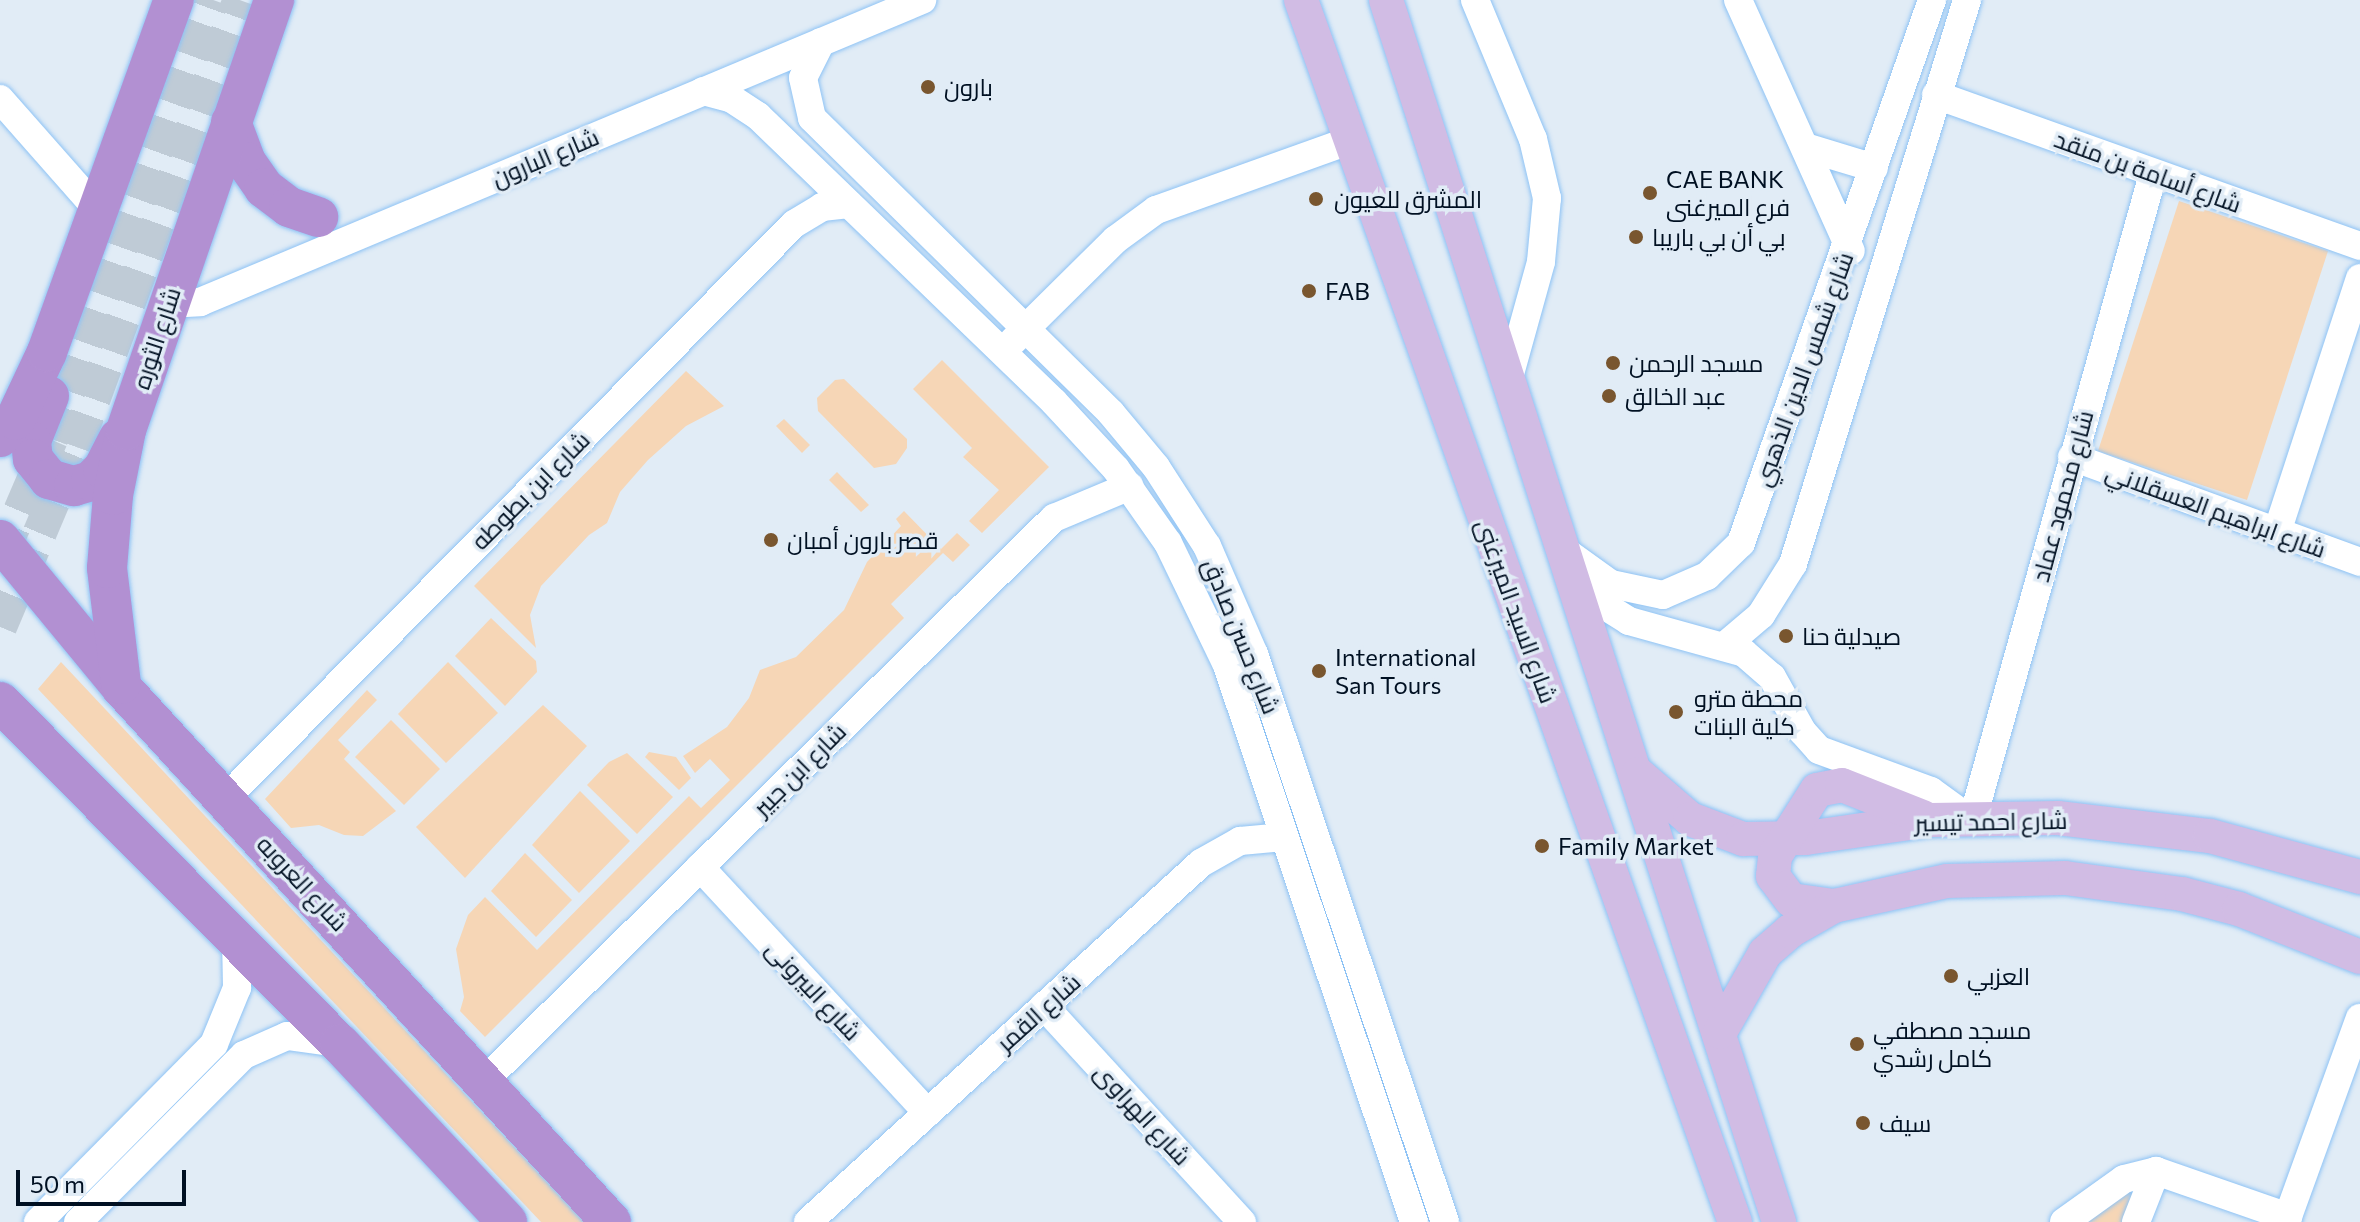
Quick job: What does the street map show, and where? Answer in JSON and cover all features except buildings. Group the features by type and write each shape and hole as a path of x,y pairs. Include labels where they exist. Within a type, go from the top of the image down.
{"highway":[{"path":"0,437 15,420 47,352 174,0"},
{"name":"شارع الثوره","path":"122,688 107,568 111,507 126,430 274,0"},
{"path":"231,122 246,162 264,188 289,207 318,217"},
{"path":"47,352 50,390 31,441 33,459 42,474 65,485 91,481 126,430"},
{"name":"شارع العروبه","path":"0,540 122,688 485,1080 611,1222"},
{"path":"0,702 236,937 507,1222"}],"main road":[{"name":"شارع السيد الميرغنى","path":"1301,0 1735,1222"},
{"path":"1386,0 1638,774 1779,1222"},
{"name":"شارع احمد تيسير","path":"1638,774 1690,819 1743,839 1786,839 1931,820 2058,818 2210,836 2359,876"},
{"path":"1834,906 1783,895 1772,866 1817,790 1833,784 1931,820"},
{"path":"1720,1032 1765,953 1790,931 1834,906 1947,881 2021,877 2124,884 2239,909 2360,957"}],"street":[{"name":"شارع البارون","path":"167,304 200,302 922,0"},
{"path":"1475,0 1533,139 1547,198 1541,262 1509,377"},
{"path":"1738,0 1847,244 1861,259 1882,269"},
{"name":"شارع شمس الدين الذهبي","path":"1565,551 1611,584 1641,594 1663,595 1688,587 1726,562 1741,543 1932,0"},
{"name":"شارع شمس الدين الذهبي","path":"1727,644 1761,615 1793,564 1967,0"},
{"name":"شارع حسن صادق","path":"821,42 803,78 812,118 1026,329 1141,448 1218,567 1254,654 1445,1222"},
{"name":"شارع حسن صادق","path":"703,91 751,111 1003,352 1086,434 1130,486 1168,543 1214,633 1414,1222"},
{"name":"شارع أسامة بن منقد","path":"1936,95 2360,246"},
{"path":"0,99 98,210"},
{"path":"1003,352 1123,233 1164,205 1349,141"},
{"path":"1805,147 1874,168"},
{"name":"شارع محمود عماد","path":"1971,818 2153,174"},
{"name":"شارع ابن بطوطه","path":"224,800 794,224 822,207 849,204"},
{"path":"2277,532 2360,278"},
{"name":"شارع ابراهيم العسقلاني","path":"2072,457 2360,562"},
{"name":"شارع ابن جبير","path":"485,1080 1054,518 1130,486"},
{"path":"1578,589 1629,621 1727,644 1772,677 1802,731 1819,750 1931,791 1971,818"},
{"name":"شارع القمر","path":"808,1222 1208,857 1240,841 1284,837"},
{"name":"شارع البيرونى","path":"700,867 928,1113"},
{"path":"38,1222 214,1044 235,998 236,937"},
{"name":"شارع الهراوى","path":"1044,1006 1242,1222"},
{"path":"2064,1222 2124,1179 2156,1171 2287,1220 2360,1018"},
{"path":"78,1222 251,1050 295,1035 340,1044"},
{"path":"2136,1222 2156,1171"}],"shaded area":[{"path":"2179,201 2328,251 2247,500 2098,451"},
{"path":"942,360 1049,467 982,533 969,521 999,490 963,457 972,448 913,389"},
{"path":"686,371 724,406 686,426 648,460 620,492 607,523 589,535 541,586 530,615 536,648 474,586"},
{"path":"844,379 907,439 907,448 896,464 874,468 818,411 817,398 835,380"},
{"path":"784,419 810,445 802,453 776,426"},
{"path":"837,472 869,505 861,512 829,480"},
{"path":"904,511 941,549 957,533 970,545 953,562 943,553 891,604 904,618 485,1037 460,1011 464,997 456,949 468,915 485,897 537,950 689,796 701,808 730,780 710,759 695,773 683,756 727,727 749,698 760,670 796,657 844,610 867,562 901,526 896,519"},
{"path":"491,618 536,661 537,672 505,706 455,656"},
{"path":"61,662 584,1222 541,1222 38,689"},
{"path":"448,662 498,713 446,763 398,714"},
{"path":"367,690 377,700 338,740 350,752 344,759 396,811 363,836 344,835 319,825 291,828 265,799"},
{"path":"543,705 587,746 465,878 416,827"},
{"path":"391,720 440,769 404,805 355,757"},
{"path":"649,752 676,757 691,778 679,790 645,757"},
{"path":"627,753 673,797 637,834 587,785 609,762"},
{"path":"580,791 630,841 579,893 532,845"},
{"path":"525,853 572,900 536,937 491,891"},
{"path":"2140,1175 2123,1222 2051,1222"}],"tunnel":[{"path":"0,558 51,439 212,0"},
{"path":"0,627 76,447 240,0"}],"place":[{"name":"بارون","path":"928,87"},
{"name":"CAE BANK فرع الميرغنى","path":"1650,193"},
{"name":"المشرق للعيون","path":"1316,199"},
{"name":"بي أن بي باريبا","path":"1636,237"},
{"name":"FAB","path":"1309,291"},
{"name":"مسجد الرحمن","path":"1613,363"},
{"name":"عبد الخالق","path":"1609,396"},
{"name":"قصر بارون أمبان","path":"771,540"},
{"name":"صيدلية حنا","path":"1786,636"},
{"name":"International San Tours","path":"1319,671"},
{"name":"محطة مترو كلية البنات","path":"1676,712"},
{"name":"Family Market","path":"1542,846"},
{"name":"العزبي","path":"1951,976"},
{"name":"مسجد مصطفي كامل رشدي","path":"1857,1044"},
{"name":"سيف","path":"1863,1123"}]}
